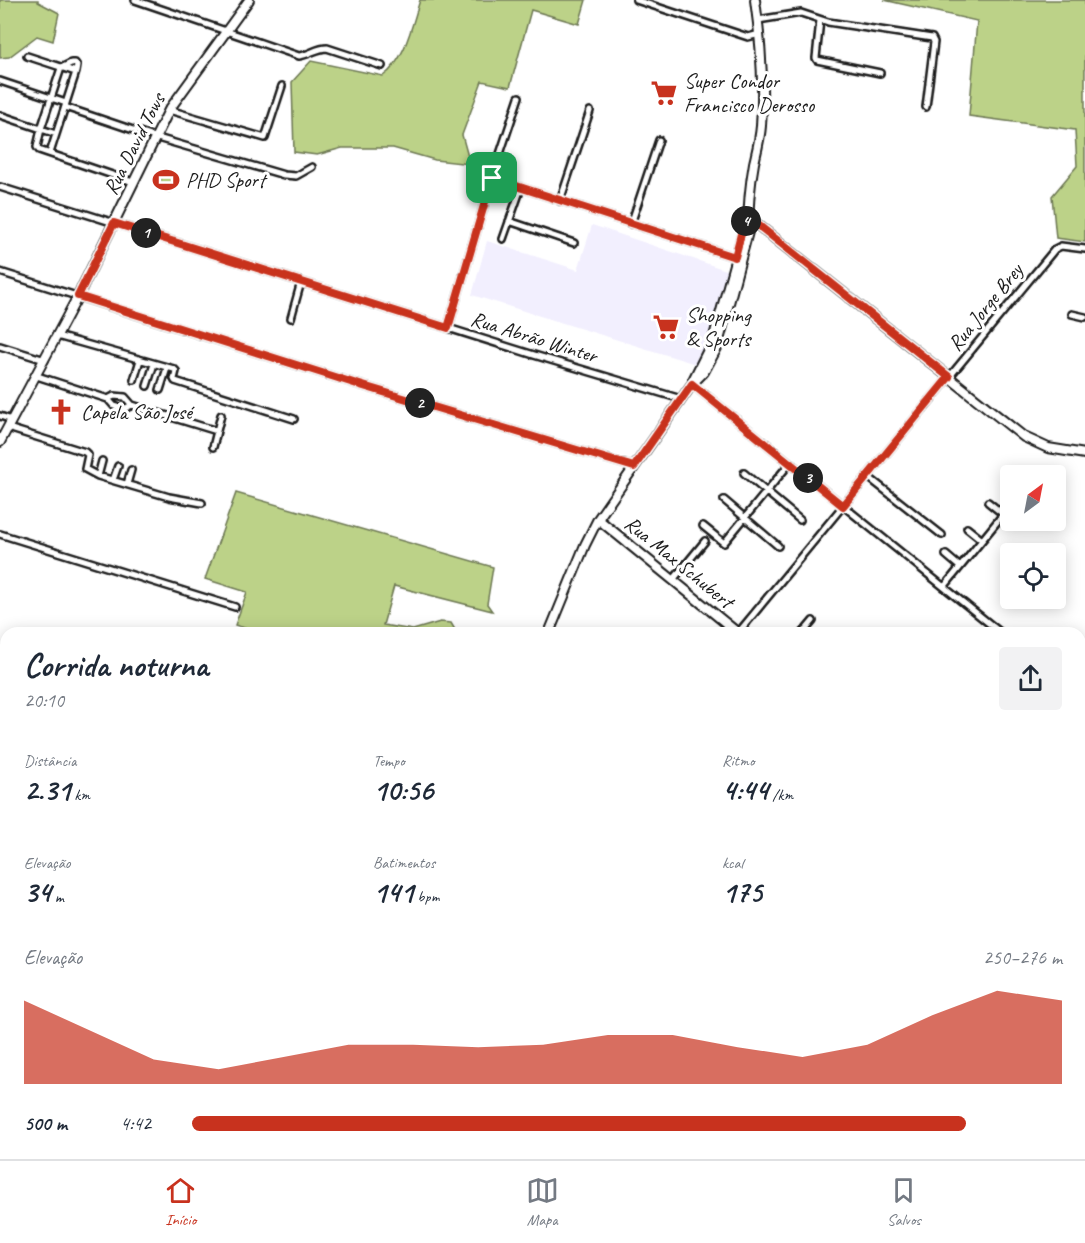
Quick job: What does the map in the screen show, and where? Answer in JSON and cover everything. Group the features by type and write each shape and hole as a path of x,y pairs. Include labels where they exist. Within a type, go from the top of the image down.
{"main road":[{"name":"Rua David Tows","path":"0,442 78,296 169,110 249,0"},
{"path":"551,627 598,519 681,399 704,372 717,348 748,232 748,217 761,125 760,34 755,0"},
{"path":"692,384 713,340 742,230 748,217"},
{"path":"748,217 1031,441 1048,448 1085,454"},
{"name":"Rua Max Schubert","path":"598,519 731,627"}],"street":[{"path":"135,0 299,56 320,48 327,48 382,66"},
{"path":"636,0 748,37 760,34"},
{"path":"758,20 801,13 820,20 932,38 934,42 926,107"},
{"path":"820,20 817,60 880,73"},
{"path":"27,56 61,68"},
{"path":"50,153 76,72 75,63 61,68 40,129 37,147 50,153 133,182"},
{"path":"0,81 154,137 284,176 296,176 312,167"},
{"path":"169,110 265,138 282,86"},
{"path":"448,328 492,178 519,97"},
{"path":"560,201 590,111"},
{"path":"0,116 56,134"},
{"path":"631,224 659,140"},
{"path":"492,178 735,257"},
{"name":"Rua Abrão Winter","path":"0,187 681,399"},
{"path":"503,239 520,188"},
{"path":"509,221 574,243"},
{"name":"Rua Jorge Brey","path":"743,627 1055,249 1061,246 1085,249"},
{"path":"0,272 360,385 634,467"},
{"path":"291,318 301,282"},
{"path":"1072,314 1085,317"},
{"path":"57,336 176,371 175,381 294,419"},
{"path":"0,346 45,360"},
{"path":"134,380 140,360"},
{"path":"147,386 154,364"},
{"path":"160,390 167,368"},
{"path":"37,376 108,399 114,406 124,409 132,405"},
{"path":"692,384 994,627"},
{"path":"108,399 114,396 125,397 132,405 217,431"},
{"path":"213,447 221,415"},
{"path":"0,416 12,420"},
{"path":"8,428 85,452 88,455 85,469 98,476 169,497 202,503"},
{"path":"98,476 102,461"},
{"path":"704,526 724,543 790,463"},
{"path":"113,480 118,466"},
{"path":"127,484 131,470"},
{"path":"744,473 800,520"},
{"path":"867,476 942,535"},
{"path":"724,500 778,546"},
{"path":"988,502 1000,512"},
{"path":"944,587 1000,518"},
{"path":"967,528 982,540"},
{"path":"0,534 235,607"},
{"path":"673,580 705,541"},
{"path":"946,555 960,567"},
{"path":"808,627 813,621"}],"shaded area":[{"path":"592,225 729,271 709,343 699,365 472,295 487,241 578,270"}],"green space":[{"path":"0,0 38,0 59,13 53,41 37,36 9,57 0,58"},
{"path":"420,0 586,0 579,24 531,10 510,87 482,81 462,135 470,164 435,160 393,148 342,148 317,155 294,152 292,82 311,61 383,76 391,69 402,52"},
{"path":"884,0 1085,0 1085,242 1056,238 1052,196 1077,166 1075,130 969,116 977,21"},
{"name":"PHD Sport","path":"164,169 175,172 169,192 158,189"},
{"path":"236,493 493,567 487,604 492,611 394,586 383,625 395,627 241,627 235,625 247,592 205,579"},
{"path":"440,622 451,623 453,627 423,627"}],"place":[{"name":"Super Condor Francisco Derosso","path":"664,93"},
{"name":"PHD Sport","path":"166,180"},
{"name":"Shopping & Sports","path":"666,327"},
{"name":"Capela São José","path":"61,412"}],"route":[{"path":"492,178 735,257 748,217 949,377 843,506 692,384 634,467 360,385 78,296 114,223 448,328 492,178"}]}
